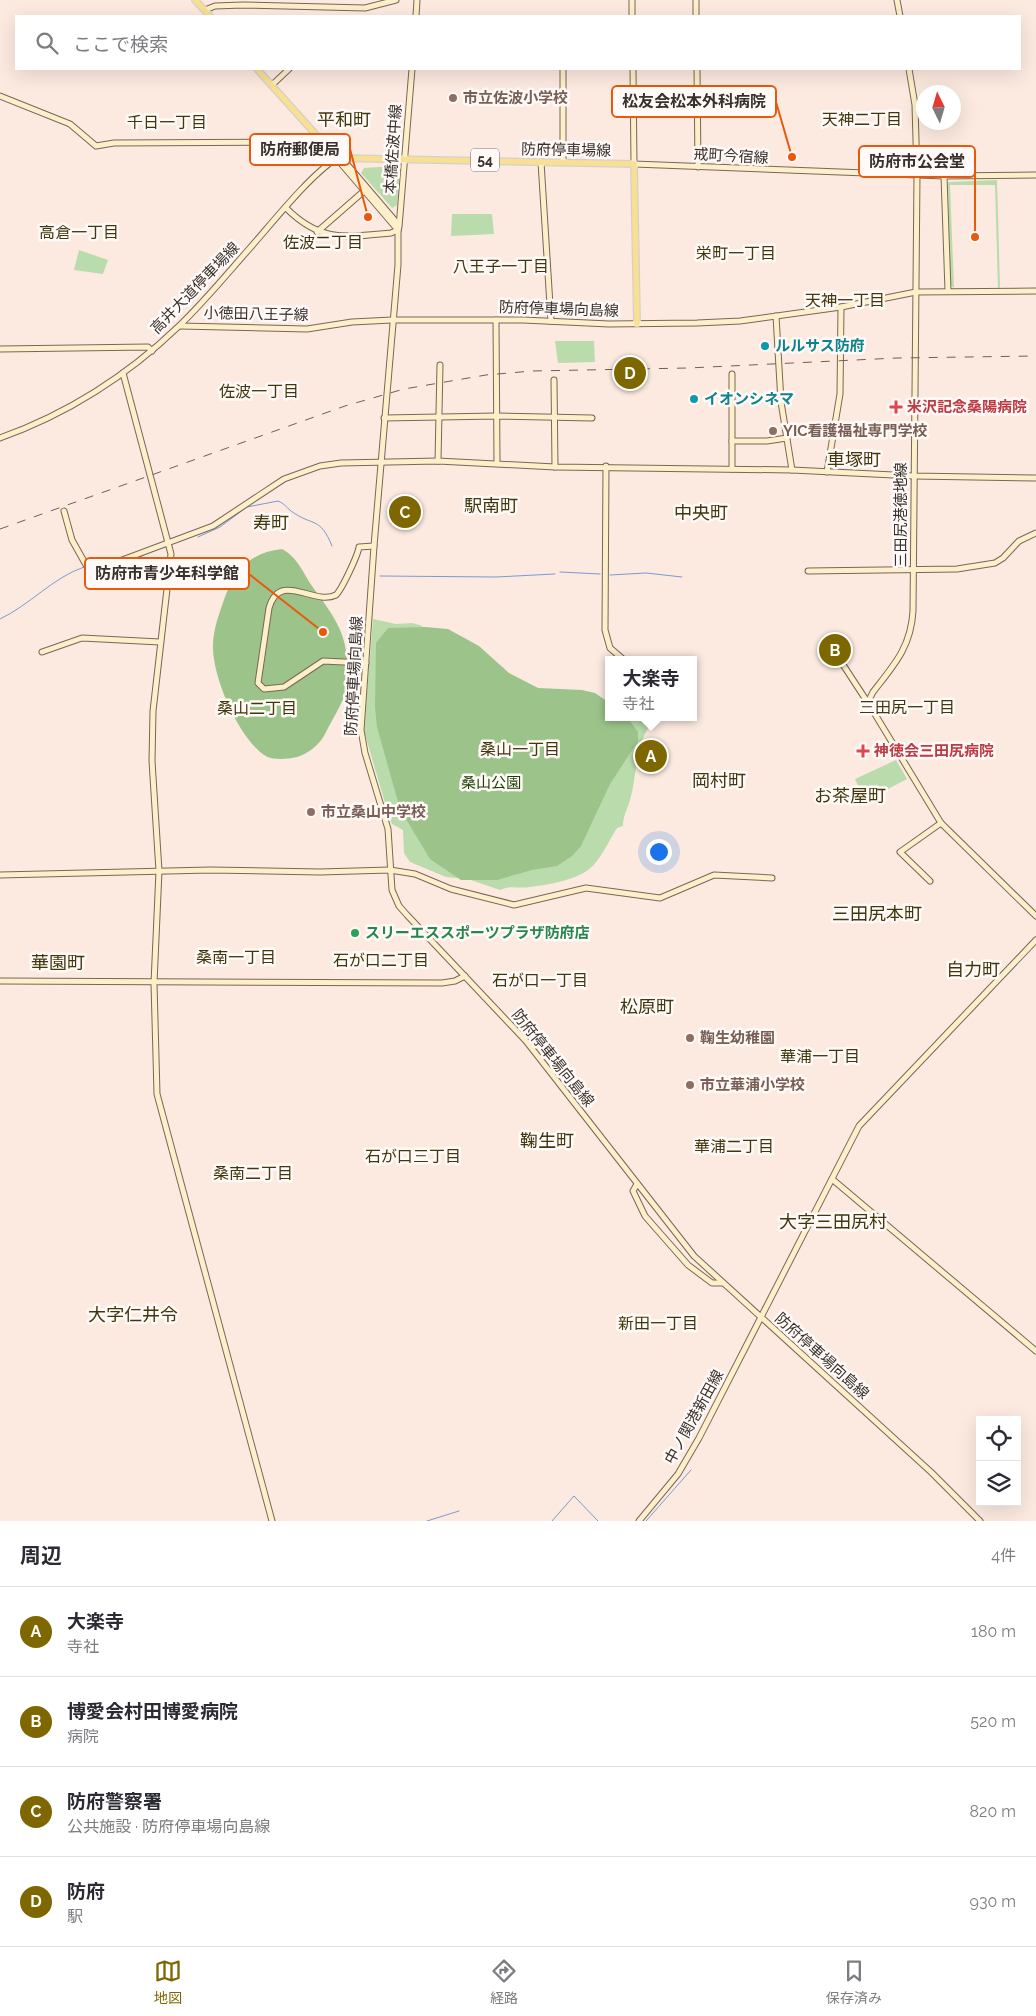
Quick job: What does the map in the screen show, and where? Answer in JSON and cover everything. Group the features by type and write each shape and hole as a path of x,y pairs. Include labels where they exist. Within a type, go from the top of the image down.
{"main road":[{"path":"195,0 209,15"},
{"path":"258,70 337,158"},
{"name":"防府停車場線","path":"337,158 634,164"},
{"path":"634,164 637,323"}],"street":[{"path":"205,10 215,6 365,8 396,0"},
{"path":"416,15 417,0"},
{"path":"632,0 632,15"},
{"path":"696,0 696,15"},
{"path":"897,0 900,15"},
{"path":"272,85 288,70"},
{"name":"本橋佐波中線","path":"392,320 412,70"},
{"path":"563,70 563,162"},
{"path":"633,70 634,164"},
{"path":"696,70 698,167"},
{"name":"三田尻港徳地線","path":"870,706 870,697 908,642 912,625 917,176 915,105 909,70"},
{"path":"0,96 70,124 93,145 99,147 114,143 315,142 320,139"},
{"path":"337,158 398,230"},
{"path":"337,158 346,163 389,211 398,224 398,230"},
{"name":"高井大道停車場線","path":"0,438 69,406 123,373 152,350 180,326 286,208 337,158"},
{"path":"541,162 551,321"},
{"name":"戒町今宿線","path":"634,164 917,176 1036,176"},
{"path":"944,176 948,291"},
{"path":"317,232 364,191"},
{"path":"286,208 302,224 317,232 342,237 398,230"},
{"path":"637,323 722,322 841,308 916,292 1036,291"},
{"path":"827,472 840,394 841,308"},
{"path":"776,316 781,402 792,470"},
{"name":"防府停車場向島線","path":"637,323 392,320 374,546 362,743 388,829 392,890 399,906 526,1040 694,1256 937,1478 980,1521"},
{"name":"小徳田八王子線","path":"180,326 307,329 352,322 392,320"},
{"path":"496,320 497,463"},
{"path":"0,349 148,347 152,350"},
{"path":"438,461 440,366"},
{"path":"123,373 169,542 170,559 153,711 152,760 158,870 154,982 158,1100 272,1521"},
{"path":"732,374 732,469"},
{"path":"554,380 555,467"},
{"path":"384,418 496,416 592,418"},
{"path":"732,441 767,441 787,438"},
{"path":"64,511 72,540 90,572 213,526 271,486 303,471 330,464 381,461 438,461 555,467 606,466 792,470 914,476 1036,478"},
{"path":"606,466 605,630 610,648 619,656"},
{"path":"808,571 914,570 957,568 995,563 1003,558 1019,540 1036,533"},
{"path":"366,663 329,660 317,663 290,684 279,689 264,689 258,683 269,608 274,597 287,590 324,597 332,596 339,591 348,571 356,561 360,547 374,546"},
{"path":"42,652 82,638 160,642"},
{"path":"838,657 941,823 1036,916"},
{"path":"930,881 900,852 941,823"},
{"path":"0,876 158,870 320,872 390,870 415,874 451,889 514,905 586,888 660,898 714,875 772,878"},
{"name":"中ノ関港新田線","path":"639,1521 687,1460 859,1126 1036,940"},
{"path":"0,981 442,982 455,981 465,976"},
{"path":"832,1179 1036,1351"},
{"path":"637,1184 633,1191 641,1210 651,1224 700,1276 712,1283 723,1283"}],"green space":[{"path":"395,167 400,172 397,205 392,208 361,173 364,168"},
{"path":"997,180 1000,287 998,289 995,185 950,185 954,288 950,285 948,182"},
{"path":"452,214 492,214 494,234 451,236"},
{"path":"79,250 108,260 103,274 74,270"},
{"path":"555,341 594,341 595,362 558,363"},
{"path":"282,549 296,561 334,618 344,639 347,664 344,697 323,738 305,754 280,759 264,755 255,747 239,725 220,684 216,671 213,643 215,627 225,597 234,578 253,558"},
{"name":"桑山公園","path":"373,619 396,624 412,623 420,625 492,673 603,709 605,698 605,721 654,721 644,735 640,746 633,790 624,816 623,826 617,828 593,866 576,877 552,883 500,890 468,879 446,877 410,862 404,853 403,830 392,824 388,813 364,731"},
{"name":"桑山公園","path":"425,627 448,629 479,646 509,673 538,688 582,690 595,693 605,700 605,721 630,721 638,732 638,741 610,784 581,846 572,856 557,866 532,870 497,880 461,880 430,859 400,809 377,727 375,707 376,643 388,628"},
{"path":"896,760 907,779 865,801 855,779"}],"waterway":[{"path":"198,537 220,527 247,507 278,501 299,516 320,526 332,546"},
{"path":"117,565 123,565 144,555"},
{"path":"88,566 100,565"},
{"path":"0,619 21,607 62,578 84,567"},
{"path":"560,572 600,574"},
{"path":"610,575 646,573 682,577"},
{"path":"380,576 496,577 555,574"},
{"path":"646,1521 691,1470"},
{"path":"552,1521 574,1496 598,1521"},
{"path":"427,1521 459,1511"}],"railway":[{"path":"0,529 345,406 404,389 486,375 532,371 688,368 897,358 1036,356"}],"place":[{"name":"市立佐波小学校","path":"453,98"},
{"name":"松友会松本外科病院","path":"792,157"},
{"name":"防府郵便局","path":"368,217"},
{"name":"防府市公会堂","path":"975,237"},
{"name":"ルルサス防府","path":"765,346"},
{"name":"防府","path":"630,373"},
{"name":"イオンシネマ","path":"694,399"},
{"name":"米沢記念桑陽病院","path":"896,407"},
{"name":"YIC看護福祉専門学校","path":"773,431"},
{"name":"防府警察署","path":"405,512"},
{"name":"防府市青少年科学館","path":"323,632"},
{"name":"博愛会村田博愛病院","path":"835,650"},
{"name":"神徳会三田尻病院","path":"863,751"},
{"name":"大楽寺","path":"651,756"},
{"name":"市立桑山中学校","path":"311,812"},
{"name":"スリーエススポーツプラザ防府店","path":"355,933"},
{"name":"鞠生幼稚園","path":"690,1038"},
{"name":"市立華浦小学校","path":"690,1085"}],"district":[{"name":"平和町","path":"344,119"},
{"name":"天神二丁目","path":"862,119"},
{"name":"千日一丁目","path":"167,122"},
{"name":"高倉一丁目","path":"79,232"},
{"name":"佐波二丁目","path":"323,242"},
{"name":"栄町一丁目","path":"736,253"},
{"name":"八王子一丁目","path":"501,266"},
{"name":"天神一丁目","path":"845,300"},
{"name":"佐波一丁目","path":"259,391"},
{"name":"車塚町","path":"854,459"},
{"name":"駅南町","path":"491,505"},
{"name":"中央町","path":"701,512"},
{"name":"寿町","path":"271,522"},
{"name":"三田尻一丁目","path":"907,707"},
{"name":"桑山二丁目","path":"257,708"},
{"name":"桑山一丁目","path":"520,749"},
{"name":"岡村町","path":"719,780"},
{"name":"お茶屋町","path":"850,795"},
{"name":"三田尻本町","path":"877,913"},
{"name":"桑南一丁目","path":"236,957"},
{"name":"石が口二丁目","path":"381,960"},
{"name":"華園町","path":"58,962"},
{"name":"自力町","path":"973,969"},
{"name":"石が口一丁目","path":"540,980"},
{"name":"松原町","path":"647,1006"},
{"name":"華浦一丁目","path":"820,1056"},
{"name":"鞠生町","path":"547,1140"},
{"name":"華浦二丁目","path":"734,1146"},
{"name":"石が口三丁目","path":"413,1156"},
{"name":"桑南二丁目","path":"253,1173"},
{"name":"大字三田尻村","path":"833,1221"},
{"name":"大字仁井令","path":"133,1314"},
{"name":"新田一丁目","path":"658,1323"}]}
